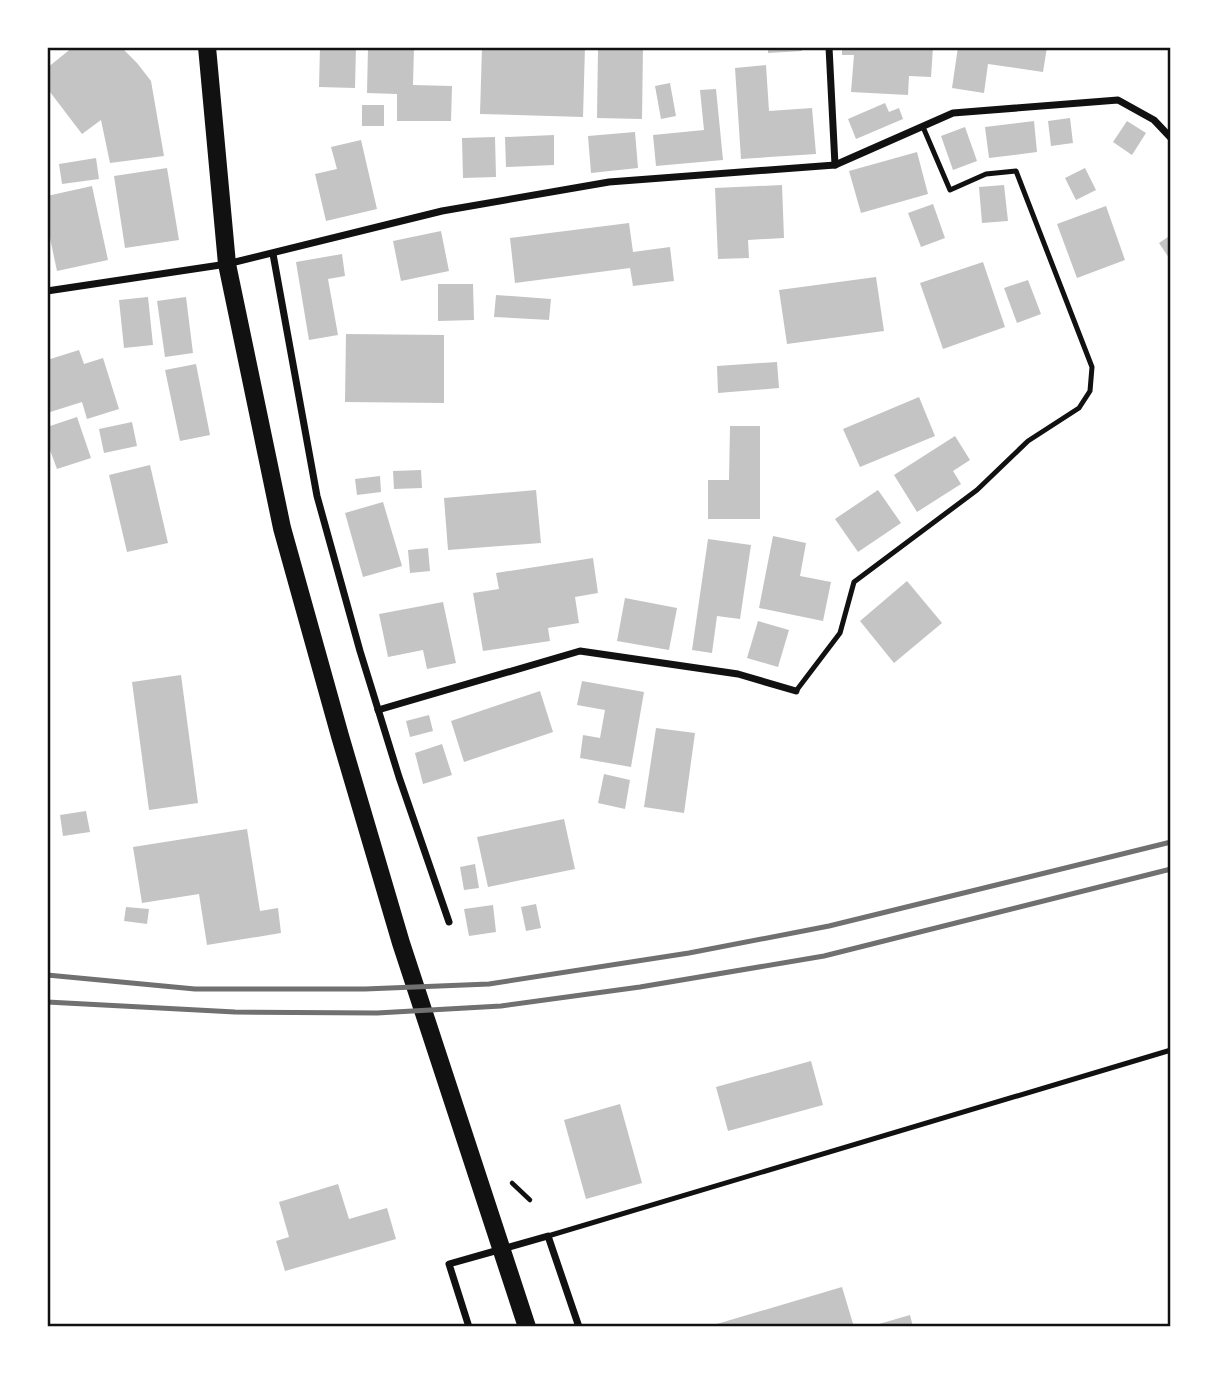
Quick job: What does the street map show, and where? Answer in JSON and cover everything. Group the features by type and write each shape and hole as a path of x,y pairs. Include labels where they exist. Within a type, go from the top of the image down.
{"main road":[{"path":"207,47 227,264 282,528 401,943 527,1327"}],"street":[{"path":"828,47 835,165"},
{"path":"47,291 227,264 442,211 609,183 835,165 953,113 1118,100 1154,120 1171,138"},
{"path":"273,254 317,496 378,710 449,922"},
{"path":"378,710 580,651 738,674 796,691"},
{"path":"469,1327 449,1264 548,1236 579,1327"}],"lane":[{"path":"796,691 840,633 854,582 977,490 1028,441 1079,408 1090,391 1092,367 1016,171 986,174 950,190 923,127"},
{"path":"548,1236 1171,1050"}],"building":[{"path":"73,47 121,47 137,63 151,81 164,156 110,163 101,120 82,134 47,88 47,68"},
{"path":"320,47 356,47 355,88 319,87"},
{"path":"368,47 414,47 413,85 452,86 451,121 397,121 397,94 367,93"},
{"path":"482,47 585,47 583,117 480,114"},
{"path":"630,47 643,47 642,119 597,118 598,49 630,50"},
{"path":"768,47 802,47 802,51 768,53"},
{"path":"842,47 933,47 931,77 909,76 908,95 851,92 854,55 842,55"},
{"path":"958,47 1047,47 1043,72 988,64 984,93 952,88"},
{"path":"766,65 769,111 812,108 816,154 741,159 735,68"},
{"path":"670,83 676,116 661,119 655,86"},
{"path":"716,89 723,160 656,166 653,135 704,130 700,90"},
{"path":"885,103 889,112 899,108 903,119 856,139 848,119"},
{"path":"362,105 384,105 384,126 362,126"},
{"path":"1070,118 1073,143 1051,146 1048,121"},
{"path":"1034,121 1037,152 989,158 985,127"},
{"path":"1127,121 1146,133 1132,155 1113,142"},
{"path":"965,127 977,161 953,170 941,136"},
{"path":"635,132 638,168 591,173 588,136"},
{"path":"554,135 554,165 506,167 505,137"},
{"path":"495,137 496,177 463,178 462,138"},
{"path":"361,140 377,209 326,221 315,174 337,169 331,147"},
{"path":"917,152 928,194 861,213 849,171"},
{"path":"96,158 99,179 62,184 59,164"},
{"path":"167,168 179,240 125,248 114,176"},
{"path":"1085,168 1096,190 1076,200 1065,178"},
{"path":"782,185 784,238 748,240 749,258 718,259 715,188"},
{"path":"1004,185 1008,221 982,223 979,187"},
{"path":"92,186 108,260 57,271 47,224 47,196"},
{"path":"933,204 945,238 921,247 908,213"},
{"path":"1106,206 1125,260 1077,278 1057,224"},
{"path":"629,223 633,252 670,247 674,281 633,286 630,268 515,283 510,238"},
{"path":"441,231 449,271 401,281 393,241"},
{"path":"1171,235 1171,261 1159,243"},
{"path":"342,254 345,276 328,279 338,335 309,340 296,262"},
{"path":"983,262 1005,327 943,349 920,283"},
{"path":"876,277 884,331 787,344 779,290"},
{"path":"1028,280 1041,314 1017,323 1004,288"},
{"path":"438,284 473,284 474,320 438,321"},
{"path":"496,295 551,299 549,320 494,317"},
{"path":"148,297 153,345 124,348 119,300"},
{"path":"186,297 193,353 165,357 157,301"},
{"path":"346,334 444,335 444,403 345,402"},
{"path":"79,350 84,364 103,358 119,409 87,419 82,402 47,413 47,360"},
{"path":"777,362 779,388 718,393 717,366"},
{"path":"196,364 210,435 180,441 165,370"},
{"path":"919,397 935,436 860,467 843,429"},
{"path":"77,417 91,458 57,469 47,442 47,427"},
{"path":"132,422 137,446 104,453 99,429"},
{"path":"730,426 760,426 760,519 708,519 708,480 729,480"},
{"path":"955,436 970,460 953,471 961,484 917,512 894,475"},
{"path":"150,465 168,543 127,552 109,475"},
{"path":"421,470 422,488 394,489 393,471"},
{"path":"380,476 381,492 357,495 355,479"},
{"path":"536,490 541,543 448,550 444,498"},
{"path":"878,490 901,523 858,552 835,519"},
{"path":"383,502 402,566 363,577 345,513"},
{"path":"773,536 806,543 800,576 831,582 823,621 759,608"},
{"path":"708,539 751,545 740,619 717,616 712,653 692,650"},
{"path":"428,548 430,571 410,573 408,550"},
{"path":"593,558 598,593 575,597 579,623 548,628 550,641 483,651 473,593 499,589 496,573"},
{"path":"907,581 942,623 894,663 860,621"},
{"path":"625,598 677,608 669,650 617,641"},
{"path":"443,602 456,663 427,669 423,650 388,657 379,614"},
{"path":"758,621 789,630 778,667 747,658"},
{"path":"181,675 198,803 149,810 132,682"},
{"path":"582,681 644,692 631,767 580,758 583,735 600,738 605,710 577,705"},
{"path":"540,691 553,732 464,762 451,721"},
{"path":"429,715 433,731 410,737 406,721"},
{"path":"656,728 695,733 684,813 644,807"},
{"path":"442,744 452,775 423,784 415,753"},
{"path":"604,774 630,780 625,809 598,803"},
{"path":"86,811 90,832 63,836 60,815"},
{"path":"564,819 575,869 488,887 477,837"},
{"path":"247,829 260,911 278,908 281,933 207,945 199,894 142,903 133,847"},
{"path":"475,864 479,888 464,890 460,867"},
{"path":"536,904 541,928 526,931 521,907"},
{"path":"493,905 496,932 469,936 464,909"},
{"path":"126,907 149,909 147,924 124,921"},
{"path":"811,1061 823,1105 728,1131 716,1087"},
{"path":"620,1104 642,1183 586,1199 564,1120"},
{"path":"338,1184 349,1219 387,1208 396,1239 285,1271 276,1241 289,1237 279,1202"},
{"path":"842,1287 854,1327 710,1327 710,1326"},
{"path":"910,1315 913,1327 872,1327 872,1326"}],"railway":[{"path":"47,975 195,989 365,989 489,984 689,953 829,926 1171,842"},
{"path":"47,1002 235,1012 377,1013 501,1006 640,987 824,956 1171,869"}]}
